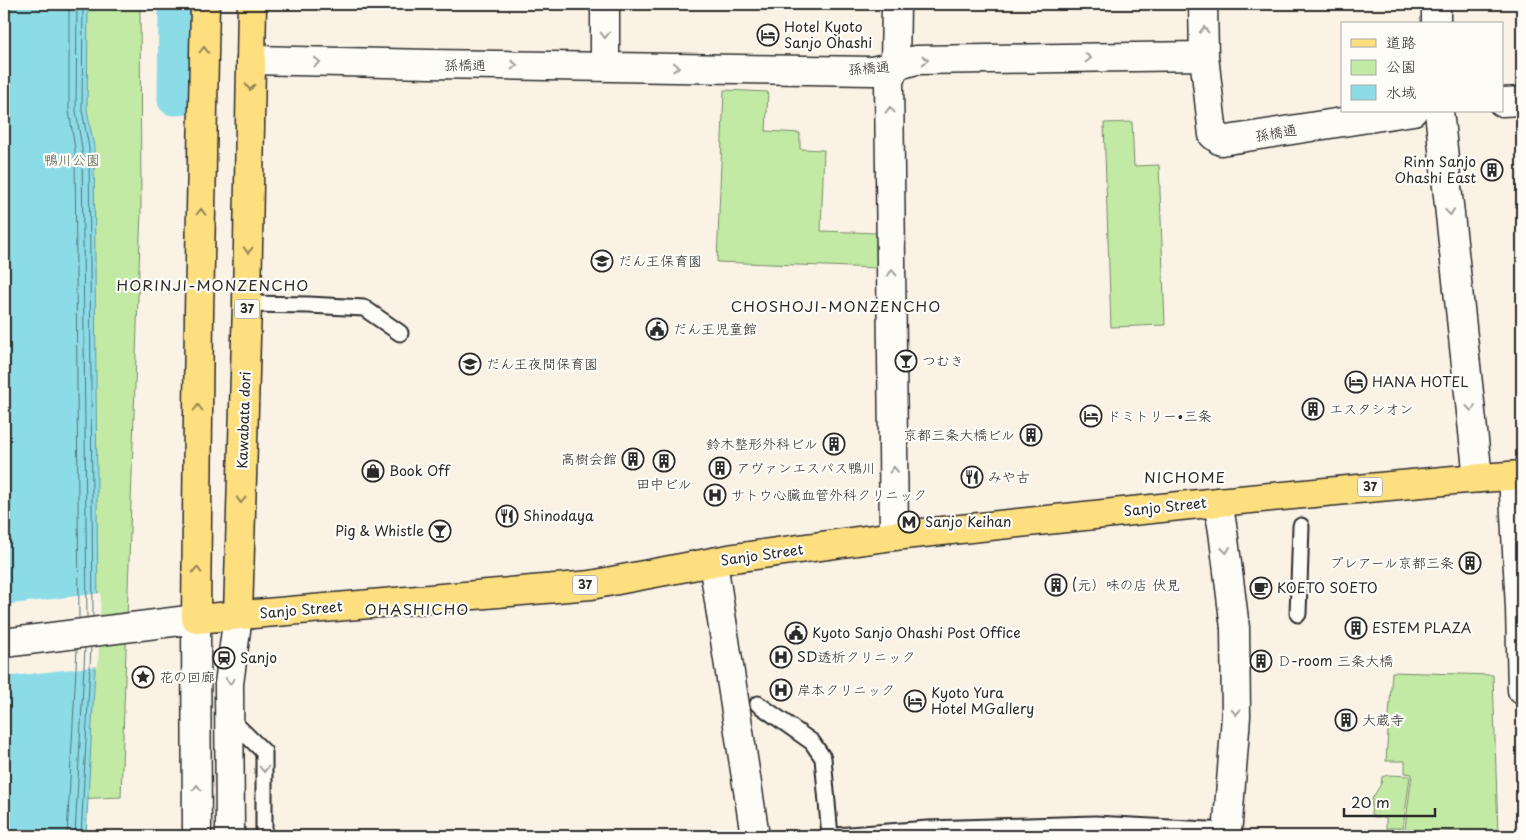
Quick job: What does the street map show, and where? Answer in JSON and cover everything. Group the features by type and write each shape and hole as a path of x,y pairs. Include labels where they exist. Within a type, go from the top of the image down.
{"main road":[{"path":"196,619 198,313 205,4"},
{"name":"Kawabata dori","path":"238,615 248,304 252,4"},
{"name":"Sanjo Street","path":"196,619 591,585 713,562 894,536 1218,502 1518,475"}],"street":[{"path":"605,4 605,66"},
{"path":"894,536 890,81 895,66 896,4"},
{"path":"1203,4 1204,56"},
{"path":"1436,4 1436,22"},
{"name":"孫橋通","path":"251,60 872,70 916,60 1204,56 1213,135 1221,141 1407,112"},
{"path":"1504,102 1522,101"},
{"path":"1439,112 1478,478"},
{"path":"1518,475 1522,690"},
{"path":"1218,502 1224,531 1235,628 1236,716 1227,834"},
{"path":"713,562 754,836"},
{"name":"Kawabata dori","path":"230,836 229,684 238,615"},
{"name":"Sanjo Street","path":"4,643 196,619"},
{"path":"196,619 197,836"}],"lane":[{"path":"248,304 364,308 400,333"},
{"path":"1298,614 1301,526"},
{"path":"758,704 812,742 823,758 830,836"},
{"path":"229,718 264,752 264,836"},
{"path":"836,836 928,829 1095,824 1227,834"}],"green space":[{"name":"鴨川公園","path":"4,4 140,4 141,209 121,797 4,802"},
{"path":"724,90 768,92 766,131 800,133 800,149 824,150 821,231 879,233 878,268 717,262"},
{"path":"1132,122 1134,166 1159,165 1165,325 1111,327 1104,123"},
{"path":"1392,672 1493,675 1498,834 1405,829 1412,774 1405,773 1405,761 1386,761"},
{"path":"1388,775 1410,776 1403,828 1386,828 1386,818 1371,815 1372,799 1381,784 1382,777"}],"water":[{"name":"鴨川公園","path":"4,4 88,4 87,110 94,147 98,612 86,836 4,836"}],"pier":[{"path":"101,593 98,666 4,677 4,605"}],"waterway":[{"path":"174,4 173,100 188,99 188,4"}],"place":[{"name":"Hotel Kyoto Sanjo Ohashi","path":"768,35"},
{"name":"Rinn Sanjo Ohashi East","path":"1492,170"},
{"name":"だん王保育園","path":"602,261"},
{"name":"だん王児童館","path":"657,329"},
{"name":"つむき","path":"906,361"},
{"name":"だん王夜間保育園","path":"470,364"},
{"name":"HANA HOTEL","path":"1356,382"},
{"name":"エスタシオン","path":"1313,409"},
{"name":"ドミトリー•三条","path":"1091,416"},
{"name":"京都三条大橋ビル","path":"1031,435"},
{"name":"鈴木整形外科ビル","path":"834,444"},
{"name":"高樹会館","path":"633,459"},
{"name":"田中ビル","path":"664,461"},
{"name":"アヴァンエスパス鴨川","path":"720,468"},
{"name":"Book Off","path":"373,471"},
{"name":"みや古","path":"972,477"},
{"name":"サトウ心臓血管外科クリニック","path":"715,495"},
{"name":"Shinodaya","path":"507,516"},
{"name":"Sanjo Keihan","path":"909,522"},
{"name":"Pig & Whistle","path":"440,531"},
{"name":"プレアール京都三条","path":"1470,563"},
{"name":"(元）味の店 伏見","path":"1056,585"},
{"name":"KOETO SOETO","path":"1261,588"},
{"name":"ESTEM PLAZA","path":"1356,628"},
{"name":"Kyoto Sanjo Ohashi Post Office","path":"796,633"},
{"name":"SD透析クリニック","path":"781,657"},
{"name":"Sanjo","path":"224,658"},
{"name":"Ｄ-room 三条大橋","path":"1261,661"},
{"name":"花の回廊","path":"143,677"},
{"name":"岸本クリニック","path":"781,690"},
{"name":"Kyoto Yura Hotel MGallery","path":"915,701"},
{"name":"大蔵寺","path":"1346,720"}],"district":[{"name":"HORINJI-MONZENCHO","path":"213,286"},
{"name":"CHOSHOJI-MONZENCHO","path":"836,307"},
{"name":"NICHOME","path":"1185,478"},
{"name":"OHASHICHO","path":"417,610"}]}
